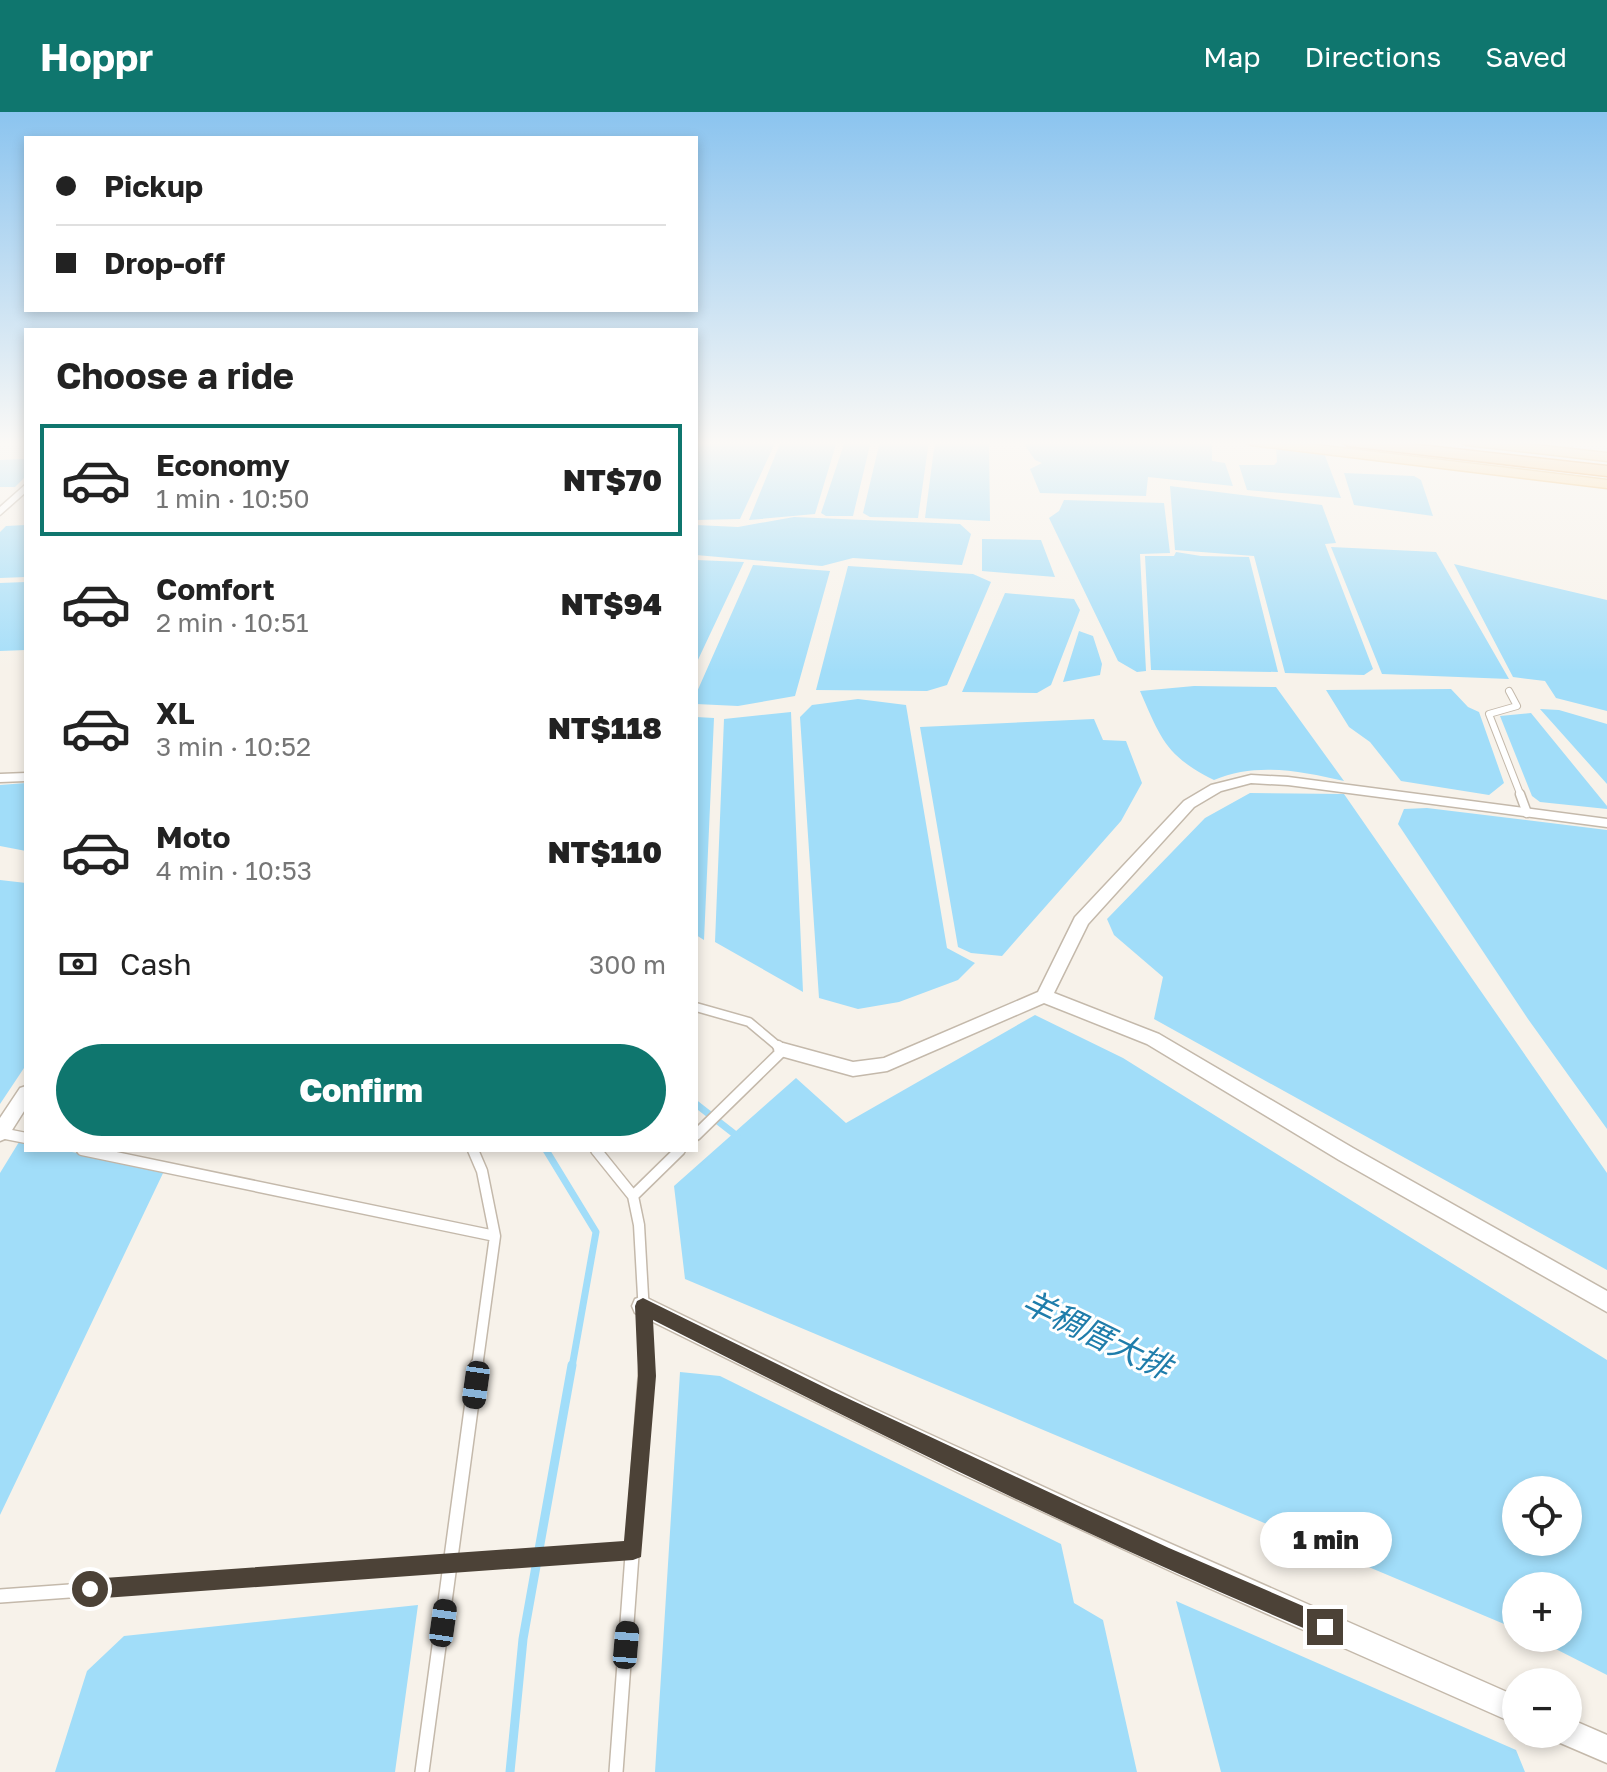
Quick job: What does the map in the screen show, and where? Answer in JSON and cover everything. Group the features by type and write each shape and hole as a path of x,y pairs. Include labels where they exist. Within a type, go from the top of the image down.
{"street":[{"path":"0,778 24,777"},
{"path":"783,1050 853,1069 887,1064 1044,996 1081,921 1189,804 1216,788 1251,779 1288,781 1607,823"},
{"path":"1044,996 1153,1039 1346,1154 1607,1302"},
{"path":"0,1133 24,1096"},
{"path":"643,1306 770,1371 1148,1549 1502,1704"},
{"path":"1582,1738 1607,1749"}],"lane":[{"path":"1509,691 1517,706 1489,714 1527,813"},
{"path":"698,1008 749,1022 783,1050 698,1133"},
{"path":"0,1133 24,1138"},
{"path":"92,1152 495,1236"},
{"path":"422,1772 495,1236 482,1171 474,1152"},
{"path":"598,1152 633,1196 639,1225 647,1376 616,1772"},
{"path":"633,1196 678,1152"},
{"path":"0,1596 633,1550"}],"water":[{"path":"698,518 740,519 698,520"},
{"path":"786,518 829,518 960,524 971,534 962,565 853,558 822,566 698,555 698,525 738,527"},
{"path":"935,518 990,518 990,521"},
{"path":"1049,518 1166,518 1170,553 1140,554 1146,671 1137,672 1118,661"},
{"path":"1173,518 1327,518 1336,543 1325,544 1373,669 1364,675 1285,673 1254,556 1175,550"},
{"path":"24,525 24,577 0,578 0,532 6,526"},
{"path":"982,539 1041,540 1055,577 982,571"},
{"path":"1331,547 1436,552 1509,679 1382,674"},
{"path":"1176,552 1249,557 1278,672 1151,670 1145,556 1174,556"},
{"path":"698,560 744,562 698,660"},
{"path":"1454,564 1607,600 1607,711 1556,698 1545,681 1513,677"},
{"path":"753,565 830,571 795,696 738,706 698,704 698,689"},
{"path":"848,566 973,574 991,582 947,685 927,691 816,690"},
{"path":"24,582 24,650 0,651 0,583"},
{"path":"1005,593 1074,599 1080,610 1051,685 1037,693 962,692"},
{"path":"1079,631 1093,636 1102,664 1100,675 1063,682"},
{"path":"1194,686 1276,687 1344,781 1279,770 1246,771 1214,780 1185,763 1160,734 1140,691"},
{"path":"1451,689 1468,707 1479,712 1504,783 1489,795 1401,781 1370,742 1349,727 1326,690"},
{"path":"858,699 906,705 947,948 975,963 958,980 899,1002 858,1009 819,998 800,717 812,705"},
{"path":"1540,709 1559,710 1607,724 1607,784"},
{"path":"791,712 803,992 715,942 724,719"},
{"path":"1531,713 1607,809 1540,802 1532,796 1500,716"},
{"path":"698,717 714,718 704,940 698,936"},
{"path":"1094,719 1103,740 1126,741 1142,783 1121,821 1002,956 971,953 958,947 920,727"},
{"path":"24,783 24,851 0,846 0,785"},
{"path":"1250,793 1344,794 1607,1173 1607,1270 1154,1019 1163,977 1114,935 1107,919 1205,818"},
{"path":"1427,808 1607,830 1607,1129 1528,1019 1398,824 1404,809"},
{"path":"0,880 24,883 24,1068 0,1104"},
{"path":"1035,1015 1123,1058 1607,1360 1607,1675 1562,1652 1582,1652 1582,1572 1502,1572 1502,1623 685,1279 674,1186 796,1078 846,1123"},
{"path":"19,1142 24,1143 24,1152 72,1152 165,1169 0,1515 0,1173"},
{"path":"680,1372 720,1376 1061,1544 1074,1603 1103,1620 1137,1772 655,1772"},
{"path":"1176,1601 1502,1744 1502,1748 1516,1750 1525,1772 1221,1772"},
{"path":"418,1605 395,1772 55,1772 87,1671 124,1636"}],"waterway":[{"name":"羊稠厝大排","path":"698,1106 737,1136"},
{"path":"547,1152 596,1232 572,1367"},
{"path":"510,1772 523,1639 572,1365"}],"route":[{"path":"90,1589 633,1550 647,1376 643,1306 826,1398 1162,1555 1325,1627"}]}
